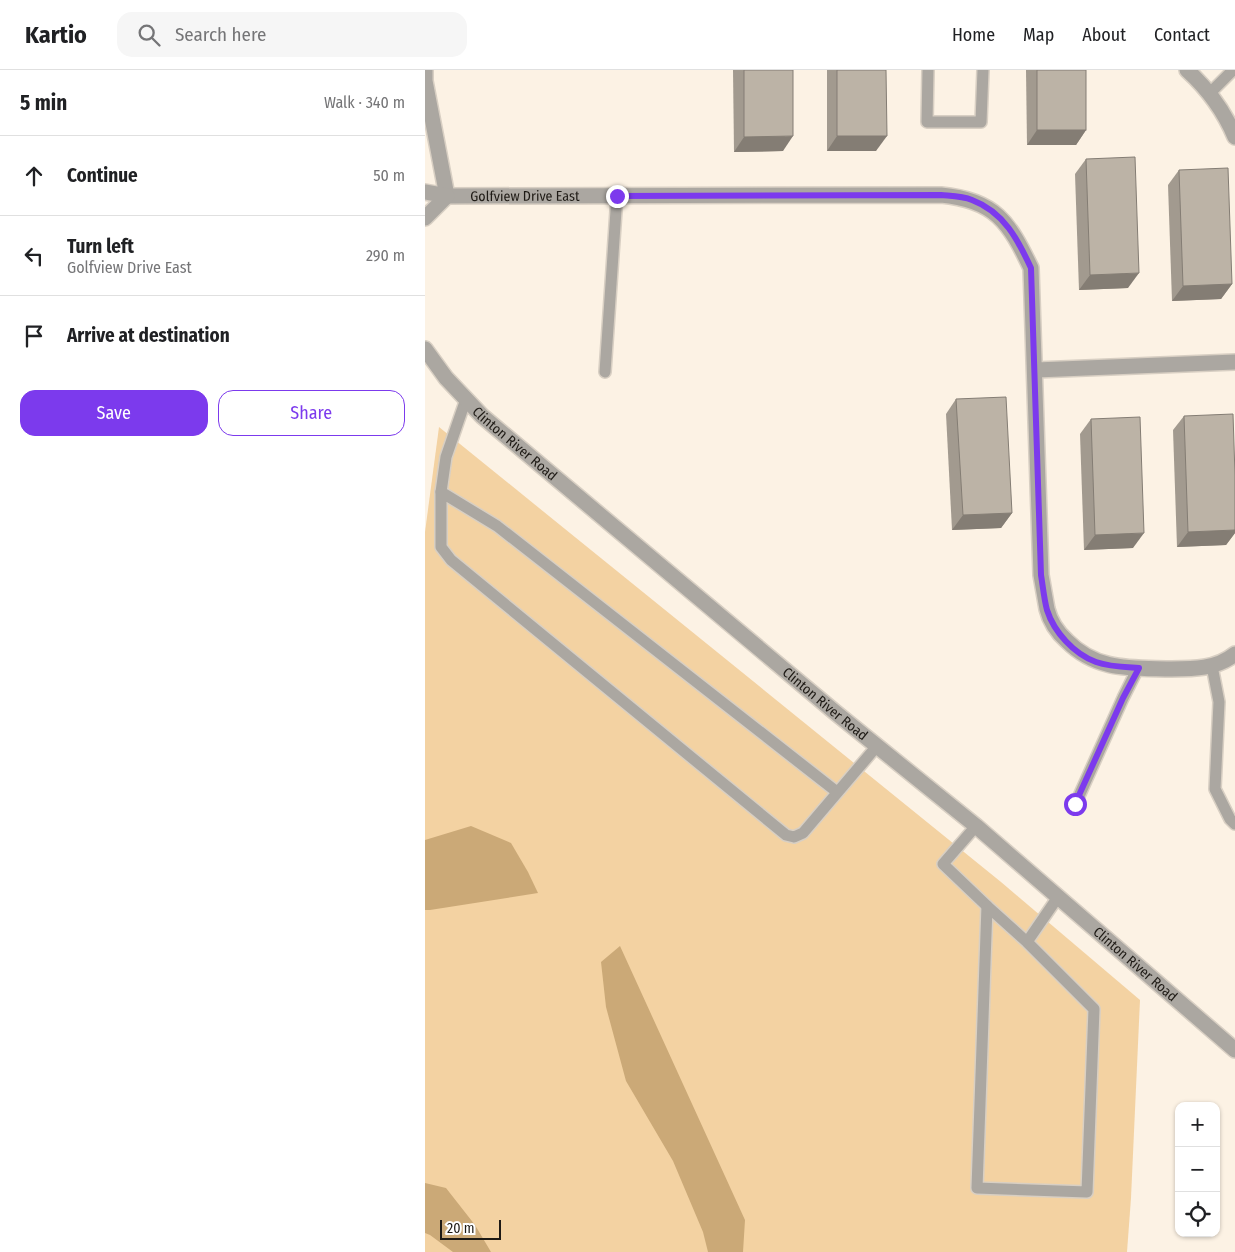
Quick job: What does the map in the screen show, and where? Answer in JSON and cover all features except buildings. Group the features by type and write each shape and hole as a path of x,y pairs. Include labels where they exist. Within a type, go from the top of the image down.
{"street":[{"path":"425,70 425,81 447,196 425,218"},
{"path":"1187,70 1226,116 1235,137"},
{"name":"Golfview Drive East","path":"425,192 447,196 941,195 972,200 996,214 1011,229 1031,268 1036,370 1041,575 1048,610 1061,636 1083,655 1095,662 1110,666 1194,668 1212,666 1235,654"},
{"name":"Clinton River Road","path":"425,349 446,378 482,416 877,746 976,826 1235,1050"},
{"path":"1036,370 1235,362"}],"lane":[{"path":"928,70 927,122 981,122 983,70"},
{"path":"1209,94 1234,70"},
{"path":"605,372 617,196"},
{"path":"465,399 446,457 441,492 441,546 451,560 785,835 794,837 803,832 877,746"},
{"path":"441,492 497,526 837,792"},
{"path":"1212,666 1219,702 1215,789 1230,819 1235,824"},
{"path":"1075,804 1123,698 1139,668"},
{"path":"976,826 943,864 1027,942 1094,1009 1087,1192 977,1188 987,906"},
{"path":"1027,942 1058,897"}],"shaded area":[{"path":"439,427 1001,882 1140,1000 1127,1252 425,1252 425,532"},
{"path":"471,826 511,843 538,893 425,910 425,840"},
{"path":"620,946 745,1220 743,1252 708,1252 703,1232 673,1161 626,1081 606,1007 601,962"},
{"path":"425,1183 446,1188 475,1225 491,1252 453,1252 425,1233"}],"route":[{"path":"617,196 941,195 972,200 996,214 1011,229 1031,268 1036,370 1041,575 1048,610 1061,636 1083,655 1095,662 1110,666 1139,668 1123,698 1075,804"}]}
